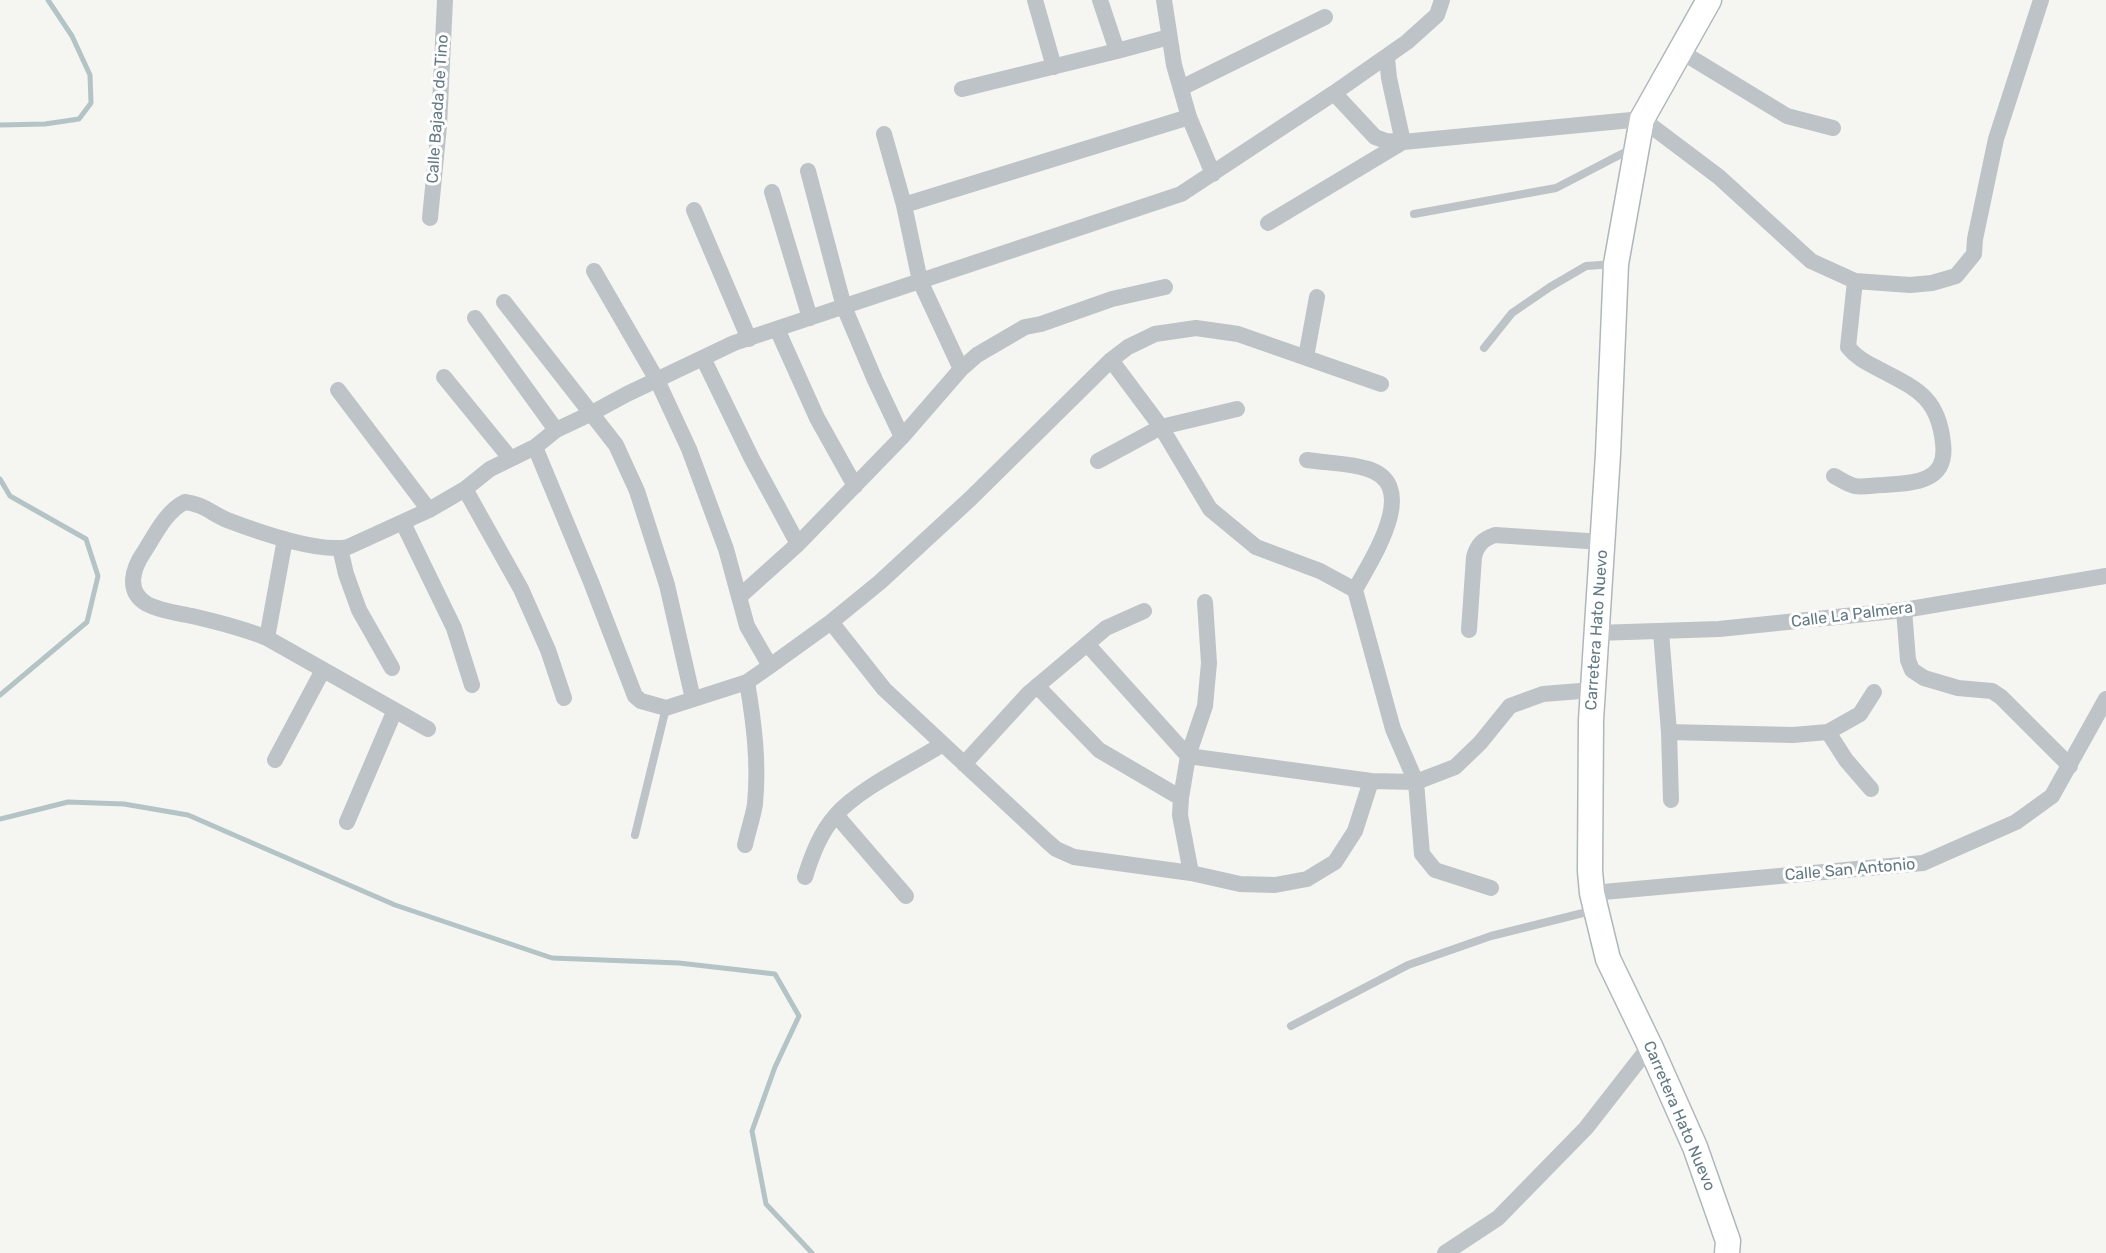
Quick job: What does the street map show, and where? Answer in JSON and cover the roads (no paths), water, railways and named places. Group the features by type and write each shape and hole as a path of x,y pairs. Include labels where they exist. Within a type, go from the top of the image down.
{"main road":[{"name":"Carretera Hato Nuevo","path":"1709,0 1642,119 1616,264 1603,542 1591,720 1590,871 1594,901 1608,959 1695,1147 1728,1241 1727,1253"}],"street":[{"name":"Calle Bajada de Tino","path":"430,218 439,126 445,0"},
{"path":"1035,0 1054,67"},
{"path":"1100,0 1117,51"},
{"path":"1164,0 1169,37 1181,88 1213,174"},
{"path":"428,729 267,638 241,627 178,613 147,603 134,587 132,577 137,563 177,506 185,502 197,504 225,519 285,539 340,548 403,523 465,489 490,469 536,447 556,430 703,358 777,329 1181,194 1387,58 1437,15 1442,0"},
{"path":"1334,93 1375,137 1386,141 1403,142 1642,119 1719,177 1811,261 1855,281 1910,285 1932,283 1956,276 1974,254 1975,239 1996,139 2041,0"},
{"path":"1181,88 1324,16"},
{"path":"962,89 1169,37"},
{"path":"1680,51 1787,116 1833,128"},
{"path":"1387,58 1403,142"},
{"path":"904,205 1190,117"},
{"path":"884,134 904,205 920,281 961,369"},
{"path":"1268,223 1403,142"},
{"path":"808,171 844,307 902,437"},
{"path":"772,192 810,318"},
{"path":"694,210 749,339"},
{"path":"594,271 657,380 689,449 726,549 747,626 770,666"},
{"path":"1834,476 1854,486 1908,483 1929,478 1937,471 1944,459 1938,419 1931,404 1924,396 1855,356 1848,347 1855,281"},
{"path":"740,597 798,544 855,486 902,437 961,369 977,355 1025,327 1041,324 1112,299 1165,287"},
{"path":"1306,357 1317,297"},
{"path":"504,302 616,445 637,491 667,585 693,699"},
{"path":"475,318 556,430"},
{"path":"536,447 634,696 641,701 666,708 747,682 831,622 880,582 970,499 1111,360 1155,334 1196,328 1238,334 1381,384"},
{"path":"777,329 817,418 855,486"},
{"path":"703,358 752,459 798,544"},
{"path":"1111,360 1161,427 1209,509 1256,547 1320,571 1355,590"},
{"path":"444,377 510,458"},
{"path":"338,390 429,510"},
{"path":"1098,461 1161,427 1237,409"},
{"path":"1307,460 1368,469 1382,477 1390,489 1393,501 1391,514 1355,590 1393,729 1416,782 1422,854 1435,870 1491,888"},
{"path":"465,489 521,589 548,650 564,698"},
{"path":"403,523 454,628 472,685"},
{"path":"1469,630 1475,550 1487,538 1495,535 1603,542"},
{"path":"267,638 285,539"},
{"path":"340,548 346,574 359,610 392,668"},
{"name":"Calle La Palmera","path":"1596,633 1719,629 1904,610 2106,576"},
{"path":"1191,873 1180,815 1188,756 1205,706 1209,663 1205,602"},
{"path":"1904,610 1908,660 1912,669 1924,678 1958,688 1992,691 2001,697 2070,766"},
{"path":"964,764 1037,686 1106,628 1144,611"},
{"path":"831,622 885,689 1056,849 1074,857 1191,873 1240,884 1275,885 1307,879 1335,862 1355,831 1371,781"},
{"path":"1661,632 1669,732 1671,800"},
{"path":"1087,644 1188,756 1371,781 1416,782 1455,767 1480,743 1510,706 1543,694 1593,690"},
{"path":"275,760 323,669"},
{"path":"745,845 754,805 756,768 756,736 747,682"},
{"path":"1037,686 1100,750 1181,798"},
{"path":"1669,732 1793,735 1828,732 1860,714 1874,692"},
{"name":"Calle San Antonio","path":"1594,901 1923,863 2016,822 2052,796 2106,699"},
{"path":"347,822 395,710"},
{"path":"1828,732 1846,760 1871,789"},
{"path":"805,877 814,848 836,815 860,795 943,744"},
{"path":"836,815 906,896"},
{"path":"1444,1253 1498,1218 1506,1210 1586,1128 1650,1046"}],"lane":[{"path":"1414,214 1556,189 1636,147"},
{"path":"1485,348 1512,314 1550,287 1586,266 1616,264"},
{"path":"635,835 666,708"},
{"path":"1291,1026 1408,965 1594,901"}],"waterway":[{"path":"0,125 45,124 79,119 91,103 90,75 72,36 48,0"},
{"path":"0,479 10,496 86,539 98,576 87,622 0,695"},
{"path":"0,819 68,802 124,804 188,815 395,905 552,958 679,963 775,974 799,1016 775,1067 752,1131 766,1204 812,1253"}]}
